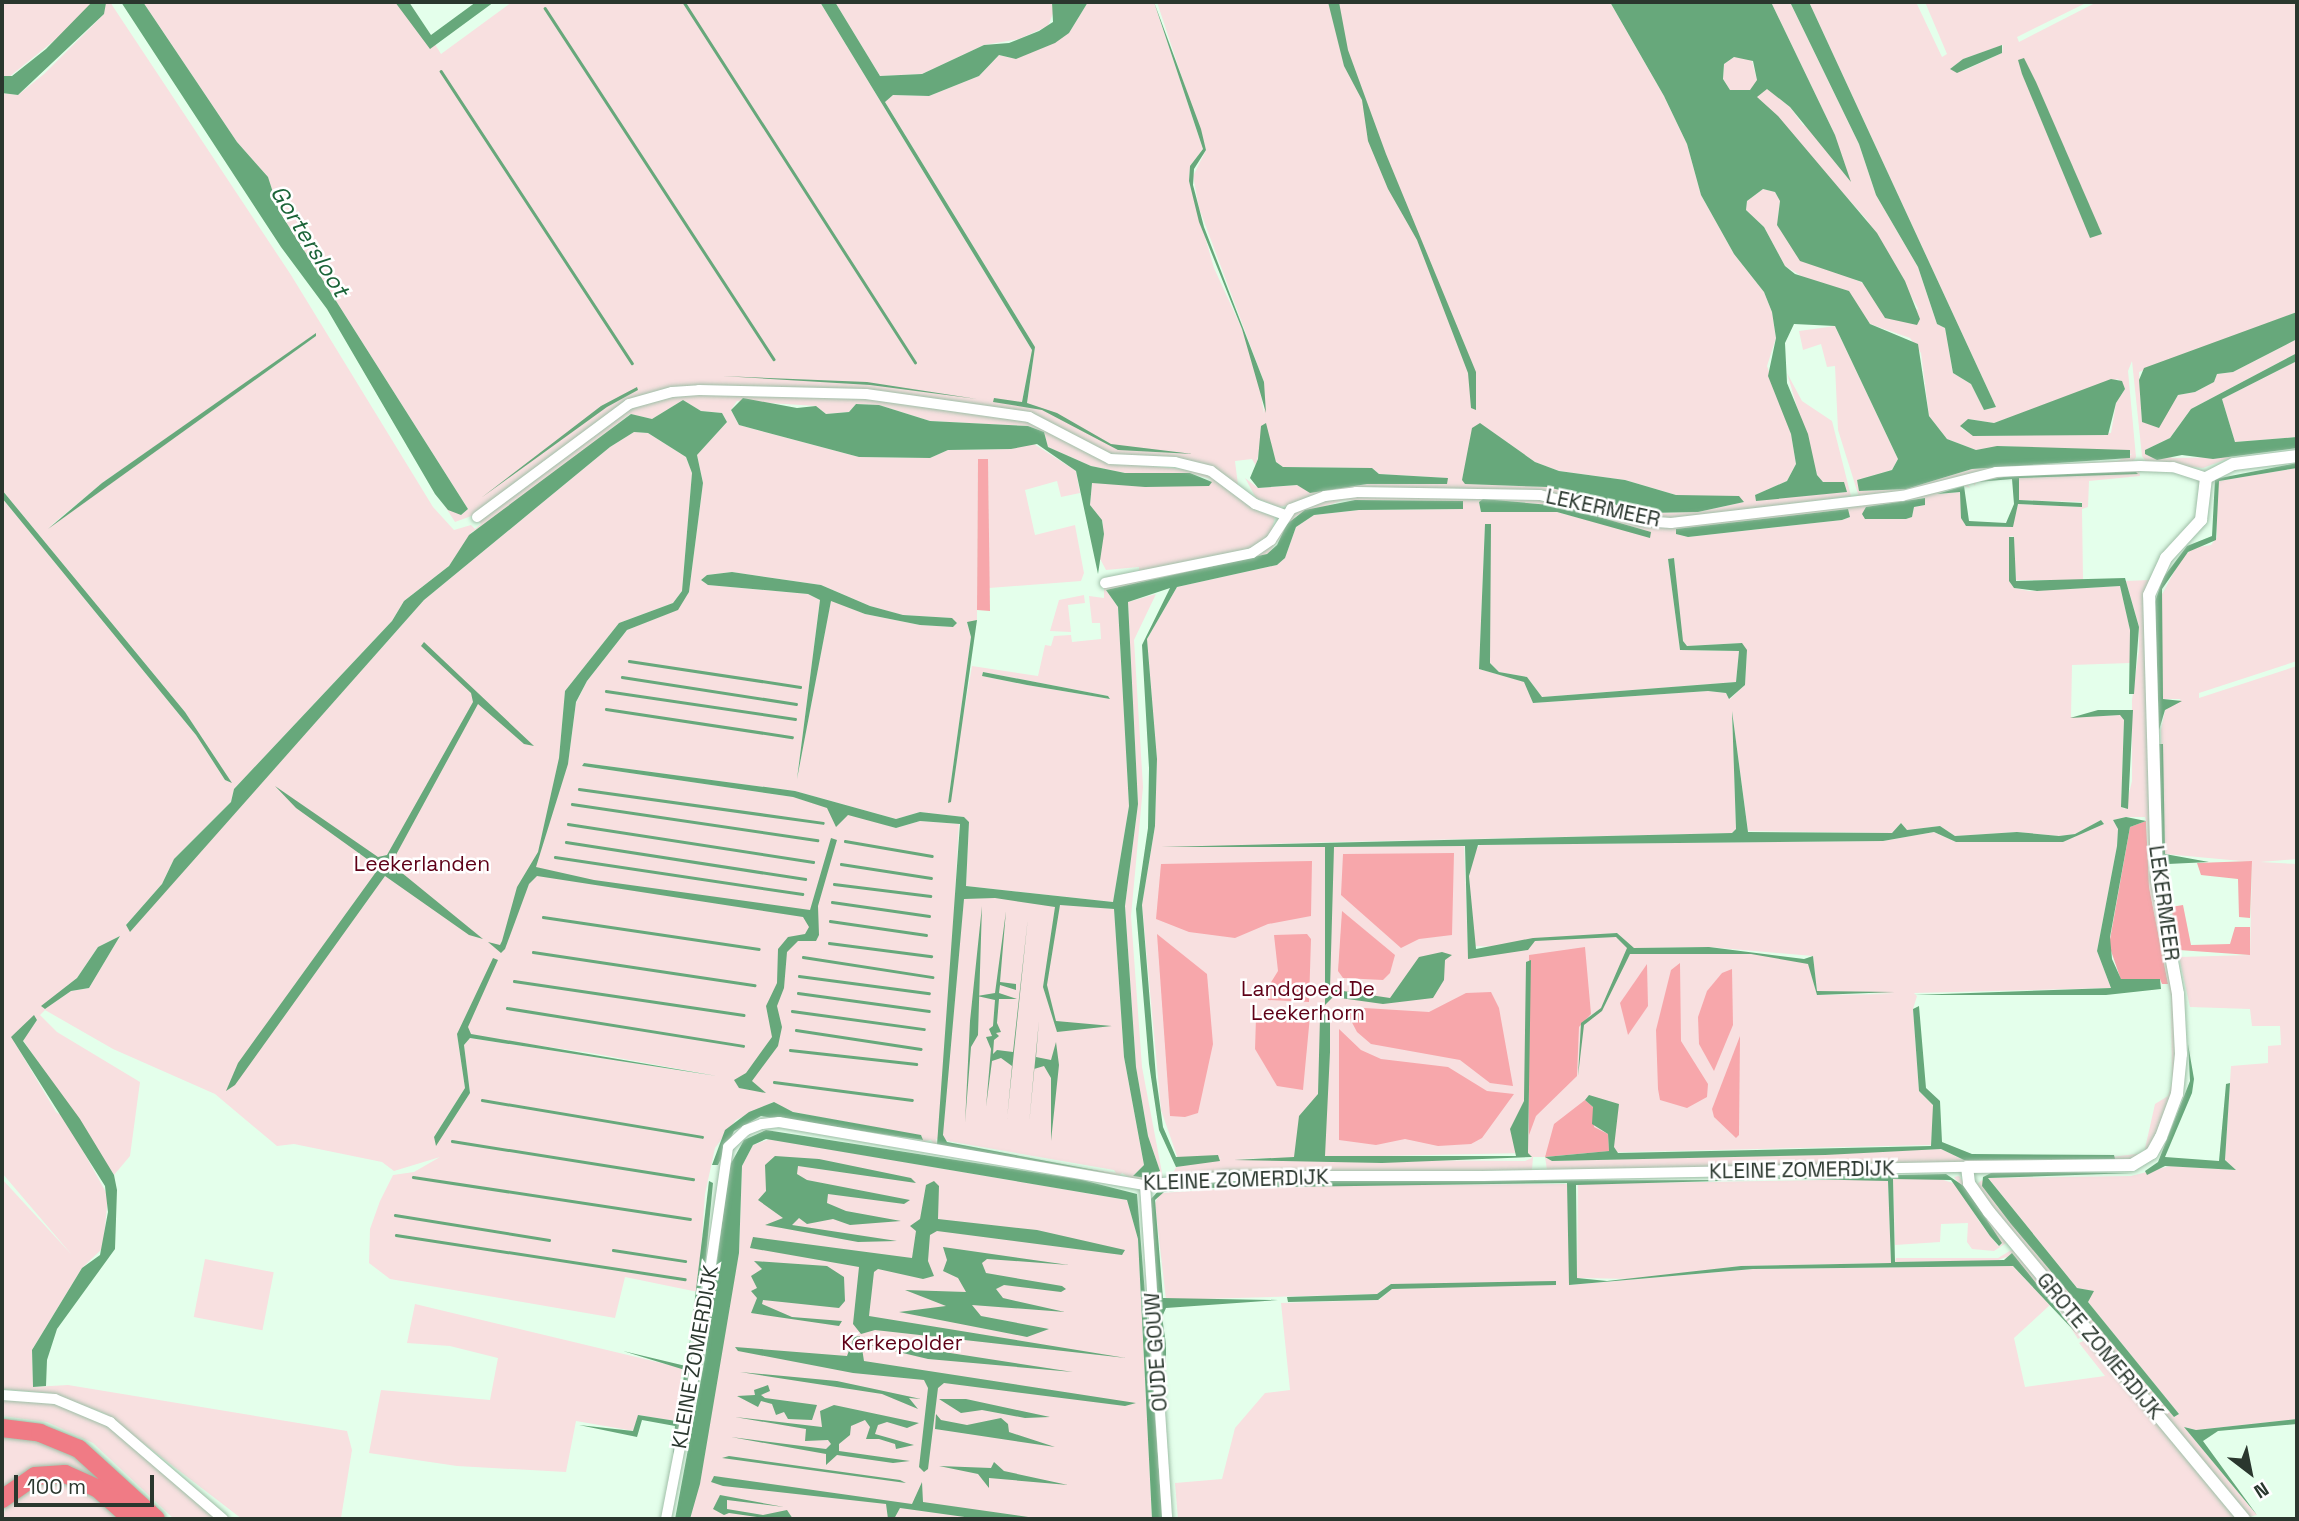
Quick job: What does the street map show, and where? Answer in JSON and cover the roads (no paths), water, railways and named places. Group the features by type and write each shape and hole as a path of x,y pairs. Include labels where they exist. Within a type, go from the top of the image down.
{"highway":[{"path":"2,1428 40,1433 79,1449 156,1519"},
{"path":"2,1499 29,1478 58,1474 97,1488 132,1519"}],"street":[{"path":"477,517 629,404 671,392 699,390 866,394 1029,417 1110,459 1175,462 1211,471 1255,504 1285,515 1271,540 1252,553 1105,583"},
{"path":"2206,478 2225,467 2297,456"},
{"name":"LEKERMEER","path":"1285,515 1307,502 1356,492 1521,493 1559,497 1642,521 1671,523 1902,496 1996,472 2140,466 2173,467 2206,478 2201,520 2160,568 2147,613 2157,878 2178,994 2181,1054 2177,1094 2157,1146 2140,1163 1967,1167"},
{"name":"KLEINE ZOMERDIJK","path":"666,1519 699,1347 728,1147 746,1130 779,1122 1145,1185 1226,1176 1483,1176 1967,1167"},
{"name":"GROTE ZOMERDIJK","path":"1967,1167 1969,1183 1989,1212 2244,1519"},
{"name":"OUDE GOUW","path":"1145,1185 1167,1519"},
{"path":"2,1395 55,1399 110,1422 223,1519"}],"waterway":[{"path":"684,2 915,362"},
{"path":"545,8 774,359"},
{"path":"441,71 632,363"},
{"path":"629,661 800,687"},
{"path":"622,677 796,704"},
{"path":"606,691 795,719"},
{"path":"606,709 792,737"},
{"path":"579,789 823,823"},
{"path":"572,804 817,840"},
{"path":"568,824 813,862"},
{"path":"845,841 932,856"},
{"path":"566,842 805,879"},
{"path":"555,857 802,894"},
{"path":"841,864 931,878"},
{"path":"834,884 930,896"},
{"path":"832,902 929,916"},
{"path":"543,917 759,949"},
{"path":"830,921 926,935"},
{"path":"829,943 931,956"},
{"path":"533,952 755,985"},
{"path":"803,957 932,977"},
{"path":"799,976 929,993"},
{"path":"514,981 744,1015"},
{"path":"798,993 929,1011"},
{"path":"507,1008 743,1046"},
{"path":"792,1011 924,1029"},
{"path":"796,1030 921,1049"},
{"path":"790,1050 916,1064"},
{"path":"774,1082 912,1100"},
{"path":"482,1100 702,1137"},
{"path":"452,1141 693,1179"},
{"path":"413,1177 690,1219"},
{"path":"395,1215 549,1240"},
{"path":"396,1235 685,1279"},
{"path":"613,1250 685,1261"}],"water label":[{"name":"Gortersloot","path":"310,241"}],"park label":[{"name":"Leekerlanden","path":"422,864"},
{"name":"Landgoed De Leekerhorn","path":"1308,1001"},
{"name":"Kerkepolder","path":"902,1343"}]}
